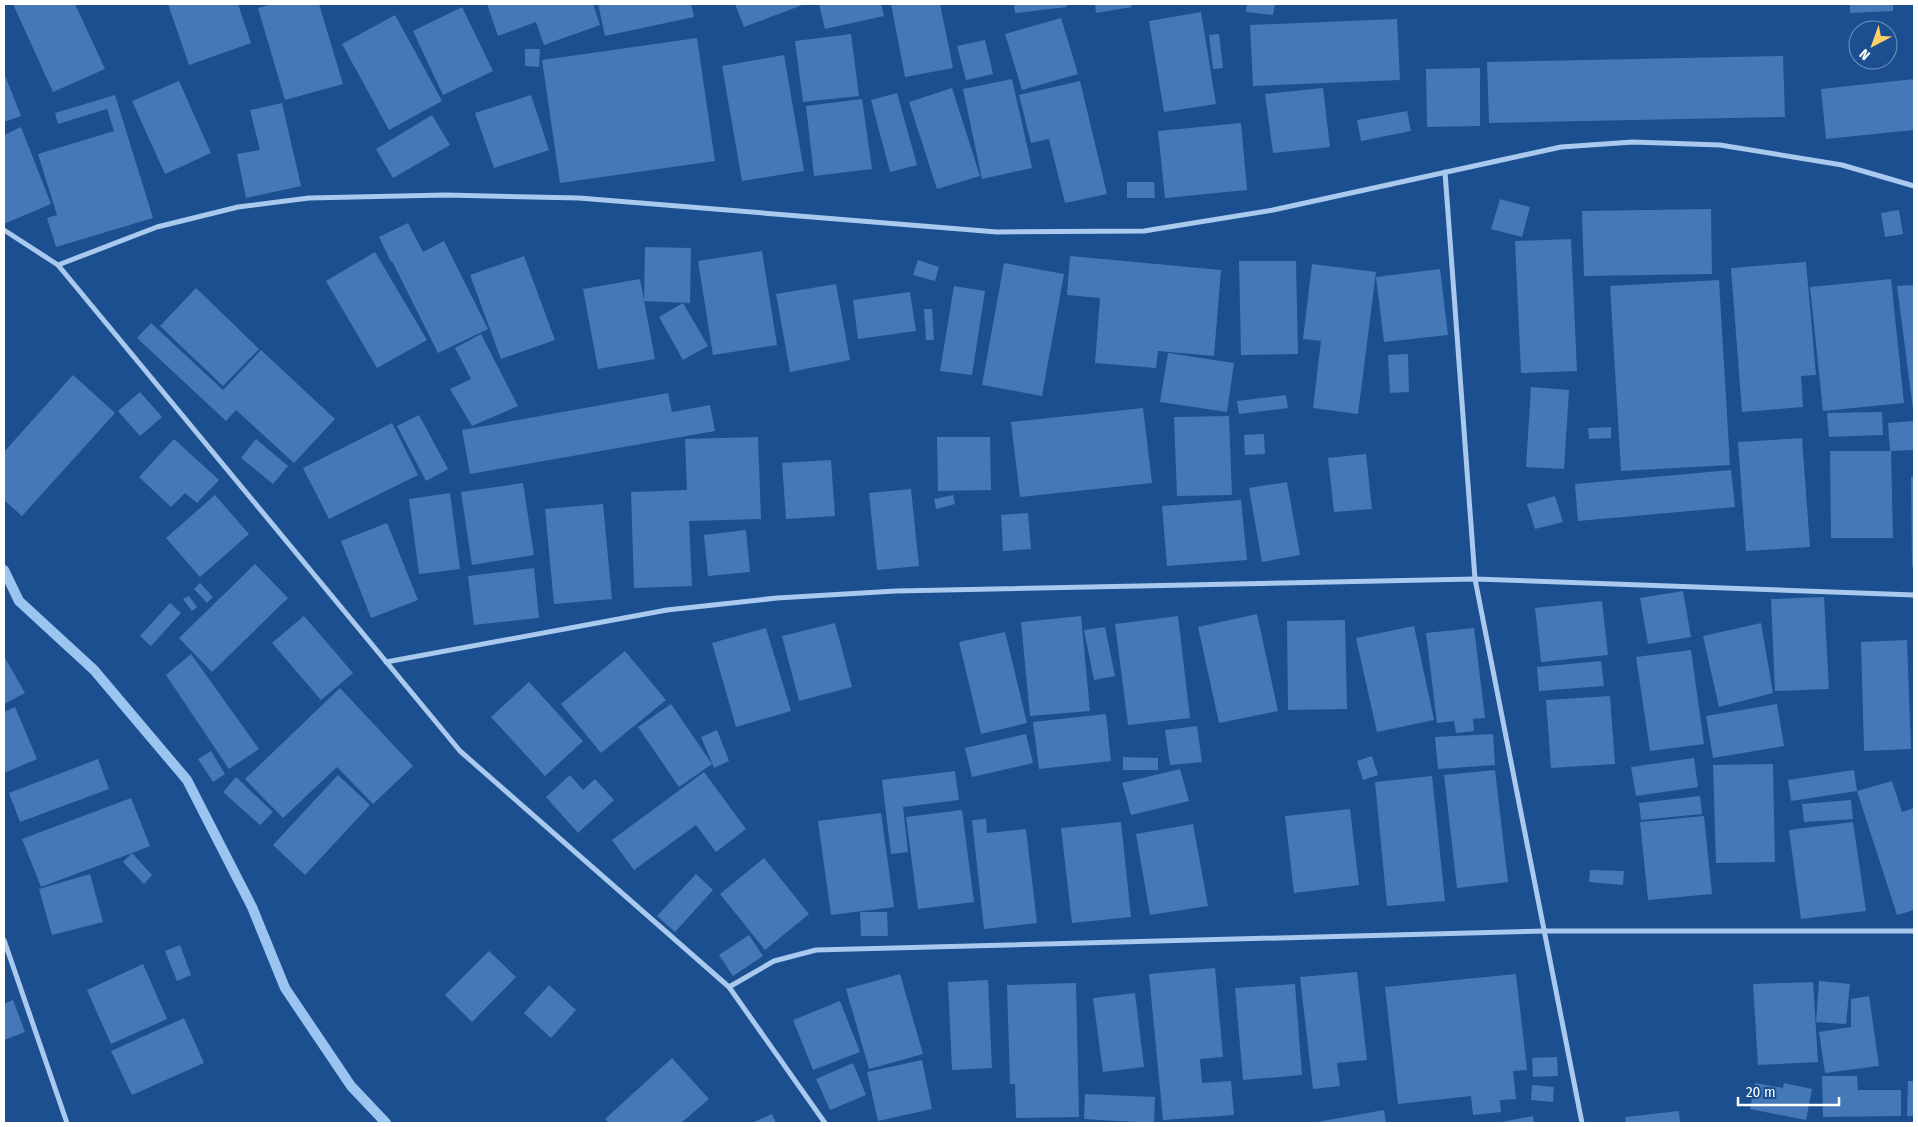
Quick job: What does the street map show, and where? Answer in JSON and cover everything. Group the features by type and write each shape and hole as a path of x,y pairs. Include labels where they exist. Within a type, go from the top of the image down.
{"street":[{"path":"58,266 157,227 238,207 308,198 445,196 579,198 997,232 1144,231 1273,210 1561,147 1633,142 1739,148 1842,165 1914,186"},
{"path":"1445,172 1475,579 1582,1123"},
{"path":"4,230 58,266 460,751 729,988 825,1123"},
{"path":"386,662 667,610 777,598 896,591 1475,579 1914,595"},
{"path":"729,988 774,961 816,950 1545,931 1914,931"},
{"path":"4,940 67,1123"}],"building":[{"path":"13,4 75,4 105,69 53,92"},
{"path":"168,4 238,4 251,43 189,65"},
{"path":"272,4 319,4 343,84 285,100 258,8"},
{"path":"487,4 593,4 600,25 544,45 536,22 498,36"},
{"path":"598,4 691,4 694,17 605,36"},
{"path":"735,4 805,4 744,27"},
{"path":"819,4 881,4 884,16 825,29"},
{"path":"891,4 940,4 953,68 905,77"},
{"path":"1014,4 1066,4 1067,7 1015,13"},
{"path":"1095,4 1131,4 1132,7 1096,13"},
{"path":"1247,4 1275,4 1273,15 1246,12"},
{"path":"1850,4 1893,4 1893,11 1850,13"},
{"path":"462,7 493,71 443,95 413,31"},
{"path":"1201,12 1216,104 1164,112 1149,21"},
{"path":"395,15 442,101 389,130 342,44"},
{"path":"1061,18 1078,74 1022,90 1005,34"},
{"path":"1397,19 1400,80 1253,86 1250,25"},
{"path":"851,34 859,96 803,102 795,41"},
{"path":"1219,34 1223,68 1213,69 1209,35"},
{"path":"697,38 715,161 560,183 542,60"},
{"path":"985,40 993,74 966,80 957,46"},
{"path":"525,49 540,49 539,67 525,66"},
{"path":"784,55 804,171 742,181 722,66"},
{"path":"1783,56 1785,117 1489,123 1487,62"},
{"path":"1480,68 1480,126 1427,127 1426,69"},
{"path":"4,73 21,116 4,122"},
{"path":"1012,79 1032,168 982,179 963,89"},
{"path":"1914,79 1914,130 1826,139 1821,89"},
{"path":"179,81 211,153 165,174 132,101"},
{"path":"1080,81 1107,194 1065,203 1049,139 1031,143 1019,95"},
{"path":"952,88 980,176 937,189 909,102"},
{"path":"1323,88 1330,147 1273,153 1265,94"},
{"path":"897,93 917,165 890,172 871,100"},
{"path":"115,95 153,218 56,247 47,218 57,215 38,154 114,131 107,109 58,124 55,113"},
{"path":"531,95 549,150 494,168 475,113"},
{"path":"862,99 872,169 814,176 806,106"},
{"path":"282,103 301,186 246,198 237,154 260,150 250,110"},
{"path":"1407,111 1411,131 1361,141 1357,120"},
{"path":"432,115 450,145 393,178 376,149"},
{"path":"1241,123 1247,190 1165,198 1158,131"},
{"path":"21,127 51,204 4,224 4,135"},
{"path":"1127,182 1154,182 1155,198 1127,198"},
{"path":"1500,199 1530,207 1522,237 1491,229"},
{"path":"1711,209 1712,274 1584,276 1582,211"},
{"path":"1899,210 1903,234 1885,237 1881,213"},
{"path":"408,223 423,252 444,241 488,329 438,353 379,237"},
{"path":"1571,239 1577,371 1521,373 1515,241"},
{"path":"645,247 691,248 690,303 644,301"},
{"path":"762,251 777,345 713,355 698,261"},
{"path":"375,252 427,340 377,368 326,281"},
{"path":"524,256 555,340 501,359 470,275"},
{"path":"1070,256 1221,270 1214,356 1158,351 1156,368 1095,363 1100,298 1067,295"},
{"path":"918,260 939,267 935,281 913,275"},
{"path":"1239,261 1296,261 1298,354 1241,355"},
{"path":"1806,262 1816,375 1801,376 1803,407 1742,412 1731,268"},
{"path":"1004,263 1064,274 1042,396 982,385"},
{"path":"1312,264 1376,272 1358,414 1313,408 1321,341 1303,339"},
{"path":"1440,269 1448,335 1384,342 1376,277"},
{"path":"640,279 655,359 598,369 583,289"},
{"path":"1891,279 1904,403 1823,411 1810,287"},
{"path":"1719,280 1730,465 1621,471 1610,286"},
{"path":"836,284 850,360 790,372 776,294"},
{"path":"1914,285 1914,409 1913,409 1897,286"},
{"path":"954,286 985,291 972,375 940,371"},
{"path":"196,288 259,349 223,386 160,326"},
{"path":"910,292 916,331 858,339 853,300"},
{"path":"683,303 708,346 683,360 659,317"},
{"path":"924,309 932,309 934,340 926,340"},
{"path":"151,323 223,390 261,350 335,419 294,463 236,410 226,421 137,338"},
{"path":"481,334 518,406 472,426 450,389 471,379 455,348"},
{"path":"1168,353 1234,363 1227,412 1160,402"},
{"path":"1408,354 1409,392 1390,393 1388,355"},
{"path":"73,375 115,413 22,516 4,500 4,452"},
{"path":"1531,387 1569,390 1564,469 1526,467"},
{"path":"140,392 162,417 140,436 118,411"},
{"path":"668,393 672,412 710,405 715,431 470,474 462,430"},
{"path":"1286,395 1288,408 1239,414 1237,401"},
{"path":"1143,408 1152,483 1020,497 1011,422"},
{"path":"1882,412 1883,435 1829,437 1827,413"},
{"path":"419,415 448,469 426,481 397,426"},
{"path":"1229,416 1232,495 1177,496 1174,417"},
{"path":"1914,421 1914,450 1890,451 1888,423"},
{"path":"392,423 418,475 329,519 303,468"},
{"path":"1611,427 1611,438 1589,439 1588,428"},
{"path":"1264,434 1265,454 1245,455 1244,435"},
{"path":"758,437 761,519 689,521 692,586 634,588 631,492 687,490 685,439"},
{"path":"937,437 990,437 991,490 938,491"},
{"path":"1802,438 1810,547 1746,551 1738,442"},
{"path":"174,439 219,480 197,503 185,493 171,507 139,477"},
{"path":"256,439 288,466 273,484 241,458"},
{"path":"1830,451 1891,451 1893,538 1831,538"},
{"path":"1366,454 1372,509 1334,512 1328,458"},
{"path":"831,460 835,516 786,519 782,463"},
{"path":"1731,470 1735,507 1578,521 1575,484"},
{"path":"1911,477 1914,477 1914,567 1912,567"},
{"path":"1287,482 1300,555 1262,562 1249,488"},
{"path":"523,483 534,555 472,565 461,492"},
{"path":"911,489 919,566 877,570 869,493"},
{"path":"450,493 460,569 419,574 409,499"},
{"path":"215,495 249,534 200,577 166,538"},
{"path":"953,495 955,504 936,509 934,499"},
{"path":"1555,496 1563,522 1535,529 1527,504"},
{"path":"1241,500 1247,560 1167,566 1162,506"},
{"path":"603,504 612,599 554,604 545,509"},
{"path":"1028,513 1031,549 1003,551 1001,515"},
{"path":"387,523 418,600 371,618 341,541"},
{"path":"746,530 750,572 708,576 704,535"},
{"path":"255,564 288,598 212,672 179,638"},
{"path":"534,568 539,618 474,625 468,576"},
{"path":"200,583 213,597 207,603 194,589"},
{"path":"1683,591 1691,637 1648,644 1640,598"},
{"path":"189,596 197,607 192,611 183,599"},
{"path":"1824,597 1829,689 1775,691 1771,599"},
{"path":"1602,601 1608,655 1541,662 1535,608"},
{"path":"170,603 181,613 151,646 140,636"},
{"path":"1257,614 1278,711 1219,723 1198,627"},
{"path":"304,616 353,673 321,700 272,643"},
{"path":"1081,616 1090,711 1030,716 1021,622"},
{"path":"1178,616 1190,718 1128,725 1115,624"},
{"path":"1345,620 1347,709 1288,710 1287,621"},
{"path":"835,623 852,687 799,701 782,636"},
{"path":"1761,623 1773,693 1719,707 1703,636"},
{"path":"1414,626 1434,720 1377,732 1356,638"},
{"path":"1105,627 1115,676 1094,680 1084,630"},
{"path":"766,628 791,711 736,727 712,643"},
{"path":"1474,628 1485,718 1473,719 1474,731 1456,733 1454,721 1437,723 1426,633"},
{"path":"1005,632 1027,723 981,734 959,642"},
{"path":"1907,640 1911,749 1864,751 1861,642"},
{"path":"1691,650 1704,744 1650,751 1636,657"},
{"path":"625,651 666,700 601,753 561,704"},
{"path":"191,654 259,749 229,769 166,675"},
{"path":"4,659 25,693 4,704"},
{"path":"1601,661 1604,686 1539,691 1537,667"},
{"path":"529,682 583,741 545,776 491,717"},
{"path":"340,688 413,766 373,804 337,767 283,818 245,779"},
{"path":"1610,696 1615,764 1551,768 1546,700"},
{"path":"671,704 712,764 679,787 638,727"},
{"path":"1777,704 1784,746 1713,758 1706,716"},
{"path":"15,707 37,759 4,773 4,712"},
{"path":"1106,714 1111,761 1039,769 1033,722"},
{"path":"1197,726 1202,762 1170,765 1165,730"},
{"path":"717,730 729,761 714,768 701,737"},
{"path":"1026,734 1033,763 972,777 965,748"},
{"path":"1493,734 1495,765 1438,769 1435,737"},
{"path":"211,751 225,774 213,782 198,759"},
{"path":"1372,756 1378,775 1363,780 1357,761"},
{"path":"1123,757 1158,758 1158,770 1123,770"},
{"path":"1694,758 1698,787 1636,796 1631,767"},
{"path":"98,759 109,789 20,822 9,793"},
{"path":"1773,764 1775,862 1716,863 1713,765"},
{"path":"1180,769 1189,801 1131,815 1122,783"},
{"path":"1495,770 1508,882 1457,888 1444,775"},
{"path":"1854,770 1857,791 1791,801 1788,780"},
{"path":"955,771 959,800 903,807 908,852 891,854 882,780"},
{"path":"704,772 746,829 716,852 696,825 634,870 612,840"},
{"path":"338,775 370,805 305,875 273,845"},
{"path":"570,775 583,790 595,779 614,800 578,833 546,797"},
{"path":"1432,776 1445,901 1387,906 1375,782"},
{"path":"236,777 273,812 260,825 223,792"},
{"path":"1892,781 1902,812 1914,808 1914,910 1897,915 1857,791"},
{"path":"1700,796 1702,814 1641,820 1639,803"},
{"path":"131,798 150,846 41,887 22,839"},
{"path":"1851,800 1853,819 1804,822 1802,804"},
{"path":"1350,809 1359,885 1294,893 1285,816"},
{"path":"962,810 974,902 918,909 906,817"},
{"path":"881,813 894,907 831,915 818,821"},
{"path":"1704,816 1712,894 1648,900 1640,822"},
{"path":"986,819 987,833 1026,829 1037,923 984,929 972,820"},
{"path":"1121,822 1131,917 1072,923 1061,828"},
{"path":"1853,822 1866,911 1801,919 1789,830"},
{"path":"1193,824 1208,906 1150,915 1136,834"},
{"path":"132,853 152,875 144,884 123,862"},
{"path":"764,858 809,914 765,950 720,894"},
{"path":"1590,870 1624,871 1623,885 1589,882"},
{"path":"90,874 103,922 52,935 39,889"},
{"path":"696,874 713,890 675,932 657,916"},
{"path":"860,912 887,912 888,936 861,936"},
{"path":"749,935 763,956 733,976 719,955"},
{"path":"180,945 191,975 177,981 165,951"},
{"path":"489,951 516,977 472,1022 445,995"},
{"path":"143,964 167,1019 111,1044 87,990"},
{"path":"1215,968 1223,1057 1200,1059 1202,1083 1231,1081 1234,1115 1163,1120 1149,974"},
{"path":"1357,972 1367,1060 1337,1063 1340,1086 1313,1089 1300,977"},
{"path":"900,974 923,1054 869,1069 846,989"},
{"path":"1516,974 1527,1070 1513,1071 1516,1099 1500,1100 1501,1112 1473,1115 1471,1096 1398,1104 1385,987"},
{"path":"988,980 992,1068 952,1070 948,982"},
{"path":"1819,981 1850,984 1846,1024 1816,1022"},
{"path":"1813,982 1818,1062 1758,1065 1753,984"},
{"path":"1076,983 1079,1117 1016,1118 1015,1084 1010,1084 1007,985"},
{"path":"1295,984 1302,1075 1243,1080 1235,988"},
{"path":"549,985 576,1010 551,1038 524,1013"},
{"path":"1135,993 1144,1067 1103,1072 1093,998"},
{"path":"1869,996 1879,1066 1825,1073 1819,1032 1851,1027 1851,999"},
{"path":"13,1000 25,1032 4,1040 4,1004"},
{"path":"840,1001 860,1052 813,1070 793,1020"},
{"path":"184,1018 204,1063 132,1095 111,1051"},
{"path":"1557,1057 1558,1076 1533,1077 1532,1058"},
{"path":"672,1058 709,1099 681,1123 609,1123 605,1119"},
{"path":"922,1060 932,1109 878,1121 867,1072"},
{"path":"853,1063 866,1095 830,1110 816,1079"},
{"path":"1822,1076 1857,1076 1858,1090 1901,1090 1901,1116 1823,1117"},
{"path":"1908,1081 1914,1081 1914,1116 1907,1116"},
{"path":"1755,1083 1783,1088 1784,1083 1812,1089 1806,1120 1750,1109"},
{"path":"1532,1085 1554,1087 1553,1102 1531,1100"},
{"path":"1085,1094 1155,1097 1154,1123 1084,1119"},
{"path":"1384,1110 1386,1123 1317,1123 1317,1122"},
{"path":"1679,1111 1680,1123 1626,1123 1625,1117"},
{"path":"772,1114 776,1123 752,1123"},
{"path":"1533,1116 1534,1123 1501,1123 1501,1122"}],"waterway":[{"path":"4,570 19,601 94,670 187,780 252,907 285,988 351,1086 386,1123"}]}
